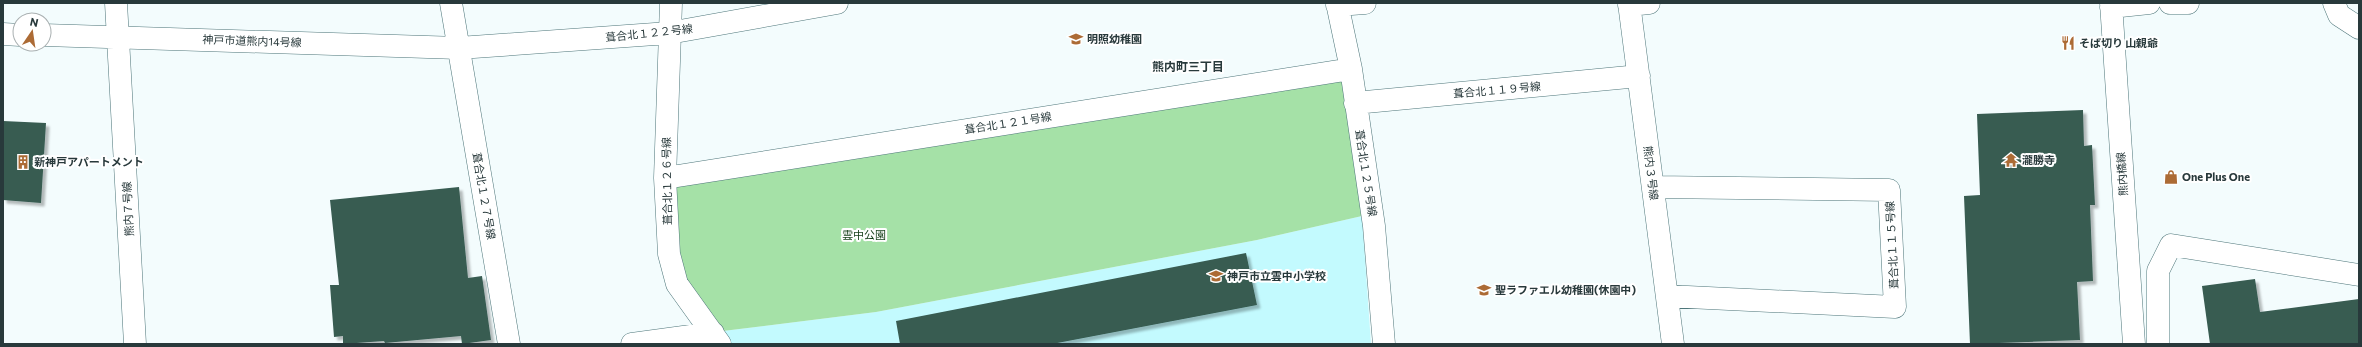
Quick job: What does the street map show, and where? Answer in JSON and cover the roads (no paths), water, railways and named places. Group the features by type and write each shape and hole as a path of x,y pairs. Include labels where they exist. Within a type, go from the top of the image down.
{"street":[{"name":"熊内７号線","path":"116,3 135,344"},
{"name":"葺合北１２７号線","path":"452,3 509,344"},
{"name":"葺合北１２６号線","path":"671,3 665,178 669,254 677,284 716,338"},
{"name":"葺合北１２２号線","path":"459,48 669,33 836,3"},
{"path":"1337,4 1365,3"},
{"path":"2111,5 2149,3"},
{"path":"2170,3 2188,3"},
{"path":"2334,3 2339,15 2359,28"},
{"name":"葺合北１２５号線","path":"1337,4 1351,69 1374,226 1384,344"},
{"name":"熊内３号線","path":"1636,4 1639,76 1673,344"},
{"name":"熊内橋線","path":"2111,5 2134,344"},
{"name":"神戸市道熊内14号線","path":"52,35 459,48"},
{"name":"葺合北１２１号線","path":"665,178 1351,69"},
{"name":"葺合北１１９号線","path":"1355,103 1639,76"},
{"name":"葺合北１１５号線","path":"1653,187 1889,190 1895,307 1667,296"},
{"path":"2158,344 2158,271 2171,245 2359,275"},
{"path":"632,344 716,338"}],"place":[{"name":"明照幼稚園","path":"1076,39"},
{"name":"そば切り 山親爺","path":"2068,43"},
{"name":"瀧勝寺","path":"2011,160"},
{"name":"新神戸アパートメント","path":"23,162"},
{"name":"One Plus One","path":"2171,177"},
{"name":"神戸市立雲中小学校","path":"1216,276"},
{"name":"聖ラファエル幼稚園(休園中)","path":"1484,290"}],"district":[{"name":"熊内町三丁目","path":"1188,67"}],"park label":[{"name":"雲中公園","path":"864,235"}]}
